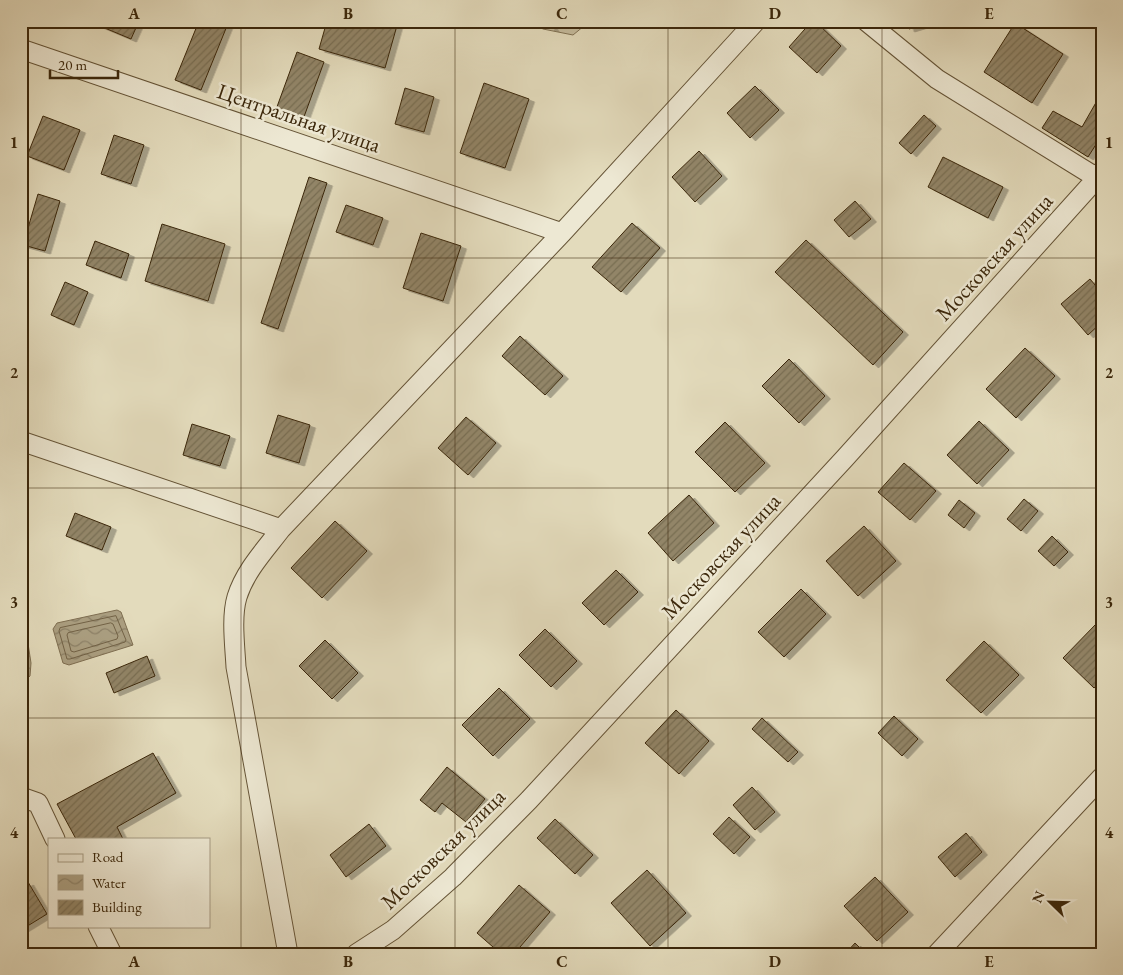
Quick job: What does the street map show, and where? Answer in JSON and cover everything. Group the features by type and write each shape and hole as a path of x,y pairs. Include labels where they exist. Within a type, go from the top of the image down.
{"street":[{"path":"288,954 236,667 234,633 237,598 248,574 281,529 562,233 756,21"},
{"path":"866,21 937,79 1100,176"},
{"name":"Центральная улица","path":"21,49 562,233"},
{"name":"Московская улица","path":"356,954 393,930 453,877 529,800 1100,176"},
{"path":"21,441 281,529"},
{"path":"937,954 1102,776"},
{"path":"21,797 38,803 55,838"},
{"path":"99,928 112,954"}],"green space":[{"path":"530,21 590,21 573,35 543,29"}],"water":[{"path":"117,610 121,612 133,645 69,665 63,663 53,629 57,623"},
{"path":"21,630 27,637 31,663 30,676 21,680"}],"building":[{"path":"88,21 139,21 131,39"},
{"path":"199,21 229,21 201,90 175,80"},
{"path":"327,21 398,22 385,68 319,49"},
{"path":"812,21 815,21 841,46 817,73 789,47"},
{"path":"906,21 936,21 909,29"},
{"path":"1015,23 1063,54 1032,103 984,72"},
{"path":"297,52 324,62 301,125 274,115"},
{"path":"484,83 529,99 505,168 460,153"},
{"path":"755,86 779,110 750,138 727,113"},
{"path":"405,88 434,97 424,132 395,124"},
{"path":"1102,92 1102,135 1088,157 1042,128 1053,111 1082,127"},
{"path":"924,115 936,126 911,154 899,143"},
{"path":"43,116 80,130 64,170 27,156"},
{"path":"114,135 144,145 131,184 101,174"},
{"path":"699,151 722,176 695,202 672,177"},
{"path":"943,157 1003,187 988,218 928,187"},
{"path":"309,177 327,183 278,329 261,323"},
{"path":"38,194 60,201 45,251 23,245"},
{"path":"855,201 871,219 849,237 834,220"},
{"path":"346,205 383,218 373,245 336,232"},
{"path":"632,223 660,248 621,292 592,267"},
{"path":"162,224 225,244 208,301 145,281"},
{"path":"421,233 461,246 443,301 403,288"},
{"path":"806,240 903,332 873,365 775,272"},
{"path":"95,241 129,254 121,278 86,265"},
{"path":"1090,279 1102,293 1102,322 1088,335 1061,304"},
{"path":"65,282 88,292 74,325 51,315"},
{"path":"520,336 563,376 545,395 502,356"},
{"path":"1025,348 1055,376 1016,418 986,389"},
{"path":"789,359 825,396 799,423 762,386"},
{"path":"278,415 310,425 299,463 266,453"},
{"path":"466,417 496,443 468,475 438,448"},
{"path":"979,421 1009,450 977,484 947,455"},
{"path":"725,422 765,463 735,492 695,452"},
{"path":"192,424 230,436 220,466 183,455"},
{"path":"904,463 936,491 910,520 878,492"},
{"path":"689,495 714,523 673,561 648,533"},
{"path":"1024,499 1038,511 1021,531 1007,519"},
{"path":"959,500 975,513 964,528 948,515"},
{"path":"75,513 111,527 102,550 66,536"},
{"path":"335,521 367,551 322,598 291,568"},
{"path":"864,526 896,561 858,596 826,561"},
{"path":"1052,536 1068,552 1054,566 1038,551"},
{"path":"616,570 638,592 604,625 582,603"},
{"path":"801,589 826,614 784,657 758,632"},
{"path":"1096,624 1102,630 1102,681 1094,688 1063,658"},
{"path":"545,629 577,661 551,687 519,655"},
{"path":"325,640 358,673 332,699 299,666"},
{"path":"984,641 1019,675 981,713 946,680"},
{"path":"147,656 155,676 114,693 106,673"},
{"path":"499,688 530,719 493,756 462,725"},
{"path":"676,710 709,741 679,774 645,743"},
{"path":"894,716 918,739 902,756 878,733"},
{"path":"762,718 798,752 788,762 752,729"},
{"path":"153,753 176,793 117,827 122,838 75,838 57,804"},
{"path":"447,767 485,799 466,822 442,803 435,812 420,800"},
{"path":"752,787 775,812 755,830 733,805"},
{"path":"729,817 750,837 734,854 713,834"},
{"path":"555,819 593,855 575,874 537,838"},
{"path":"369,824 386,846 346,877 330,855"},
{"path":"966,833 982,852 955,877 938,857"},
{"path":"647,870 686,913 650,946 611,903"},
{"path":"875,877 908,912 877,941 844,906"},
{"path":"28,882 47,914 21,930 21,886"},
{"path":"519,885 550,912 514,954 501,954 477,933"},
{"path":"855,943 866,954 845,954"}]}
